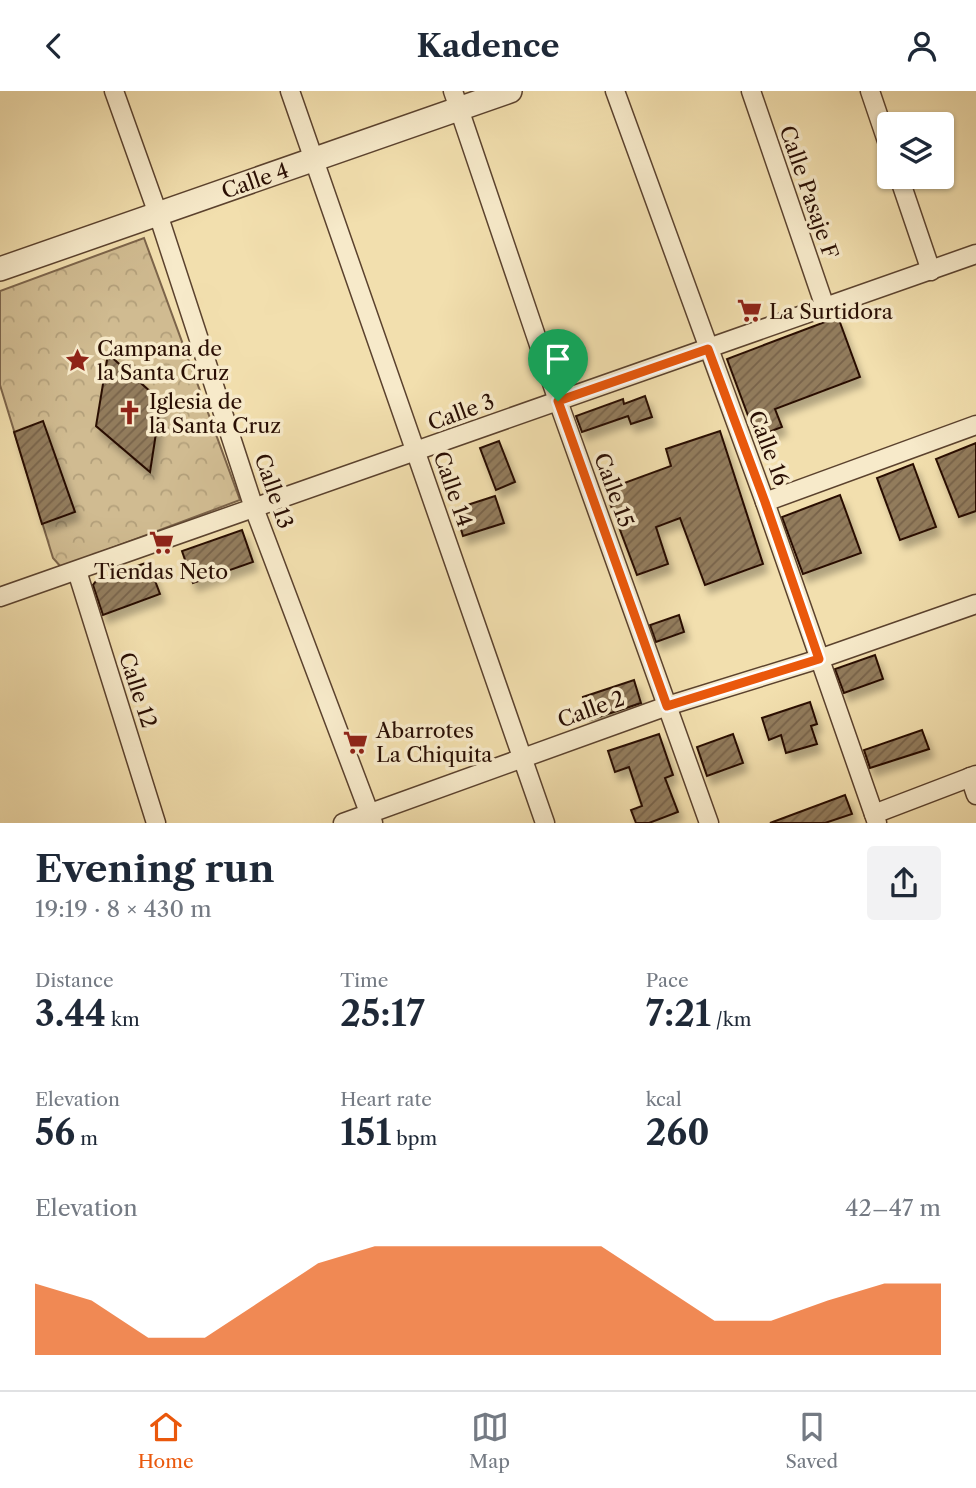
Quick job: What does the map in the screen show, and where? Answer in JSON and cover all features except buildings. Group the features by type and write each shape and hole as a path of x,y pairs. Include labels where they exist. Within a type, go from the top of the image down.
{"street":[{"name":"Calle 13","path":"114,91 158,214 254,507 371,818"},
{"name":"Calle 14","path":"290,91 545,823"},
{"name":"Calle 4","path":"0,269 313,158 456,100 510,91"},
{"name":"Calle 16","path":"615,91 765,502 876,818"},
{"name":"Calle Pasaje F","path":"751,91 825,307"},
{"path":"870,91 877,112"},
{"name":"Calle 15","path":"456,100 558,401 709,823"},
{"path":"903,189 931,271"},
{"name":"Calle 3","path":"0,597 976,254"},
{"path":"765,502 976,425"},
{"name":"Calle 12","path":"77,571 156,823"},
{"name":"Calle 2","path":"343,823 371,818 522,758 667,706 819,659 976,604"},
{"path":"876,818 973,776 976,795"}],"green space":[{"path":"144,238 240,500 61,567 53,558 0,385 0,291"}],"place":[{"name":"La Surtidora","path":"749,311"},
{"name":"Campana de la Santa Cruz","path":"77,360"},
{"name":"Iglesia de la Santa Cruz","path":"129,413"},
{"name":"Tiendas Neto","path":"161,542"},
{"name":"Abarrotes La Chiquita","path":"356,742"}],"route":[{"path":"708,349 819,659 667,706 558,401 708,349"}]}
